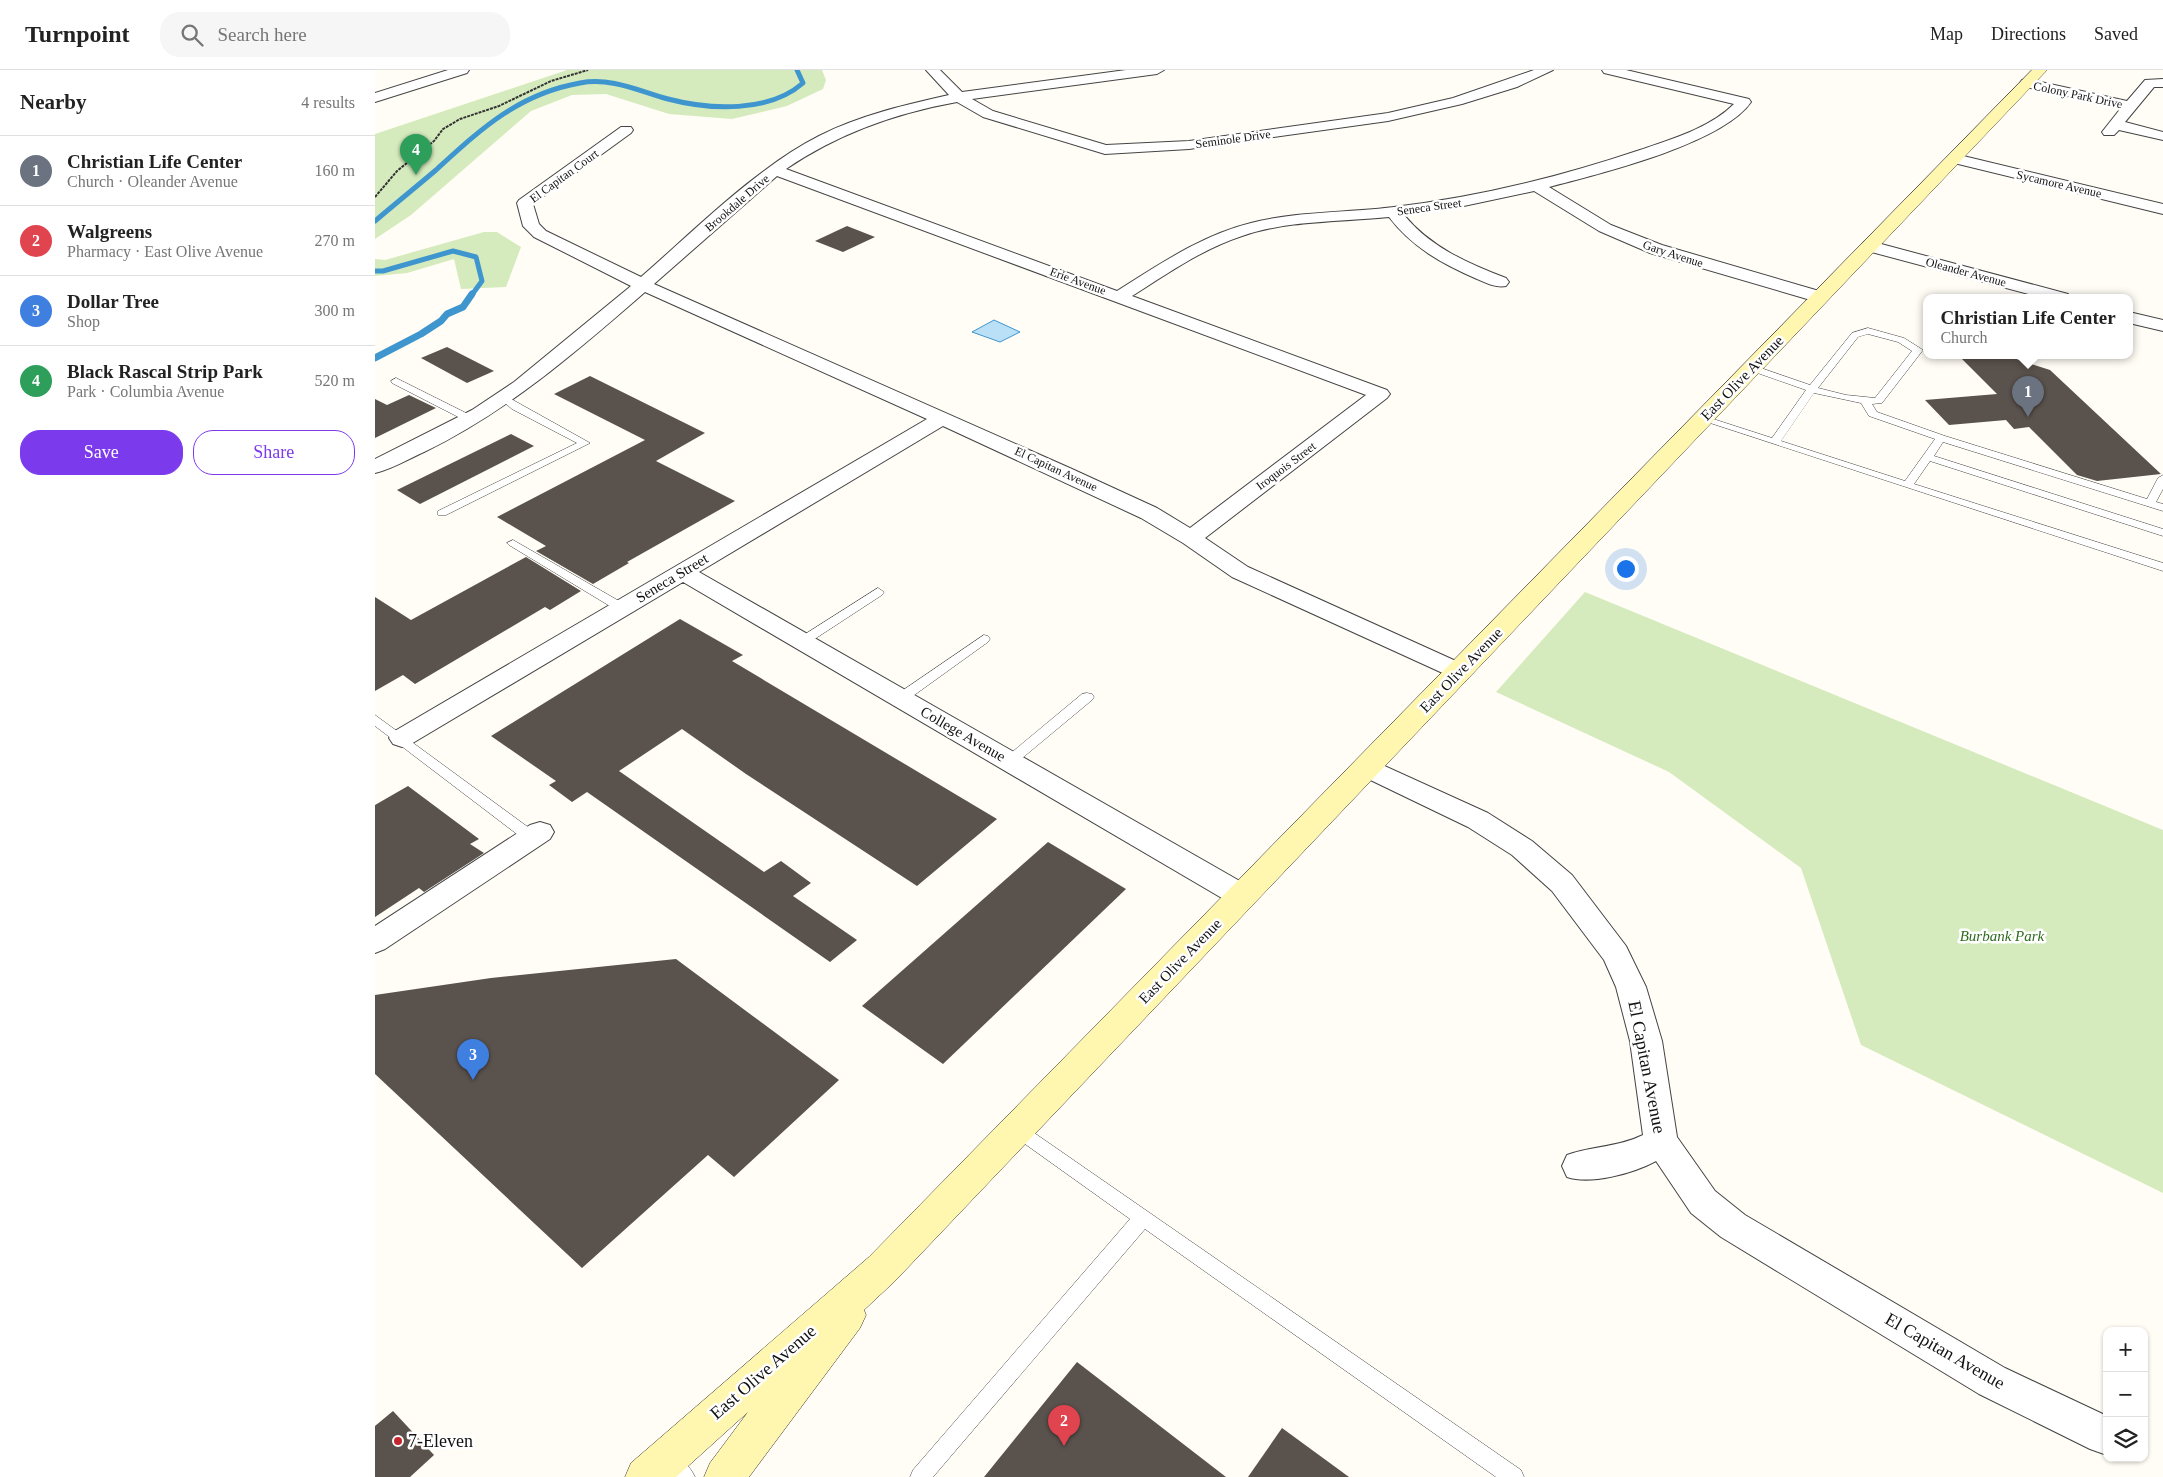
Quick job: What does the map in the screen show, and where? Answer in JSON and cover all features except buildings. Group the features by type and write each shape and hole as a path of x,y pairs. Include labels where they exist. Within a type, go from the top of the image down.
{"main road":[{"name":"East Olive Avenue","path":"665,1470 883,1269 2039,70"},
{"name":"East Olive Avenue","path":"724,1477 883,1269"}],"street":[{"path":"375,98 462,70"},
{"name":"Seminole Drive","path":"933,70 960,98 988,114 1105,150 1189,145 1426,110 1485,93 1545,70"},
{"name":"Brookdale Drive","path":"375,467 428,442 503,398 580,339 775,170 804,150 885,115 960,98 1157,70"},
{"name":"Seneca Street","path":"1120,296 1198,249 1227,235 1281,222 1393,212 1467,201 1537,186 1595,171 1676,142 1709,126 1739,107 1743,102 1609,70"},
{"name":"Colony Park Drive","path":"2163,83 2150,83 2113,128 2163,136"},
{"name":"Colony Park Drive","path":"2027,84 2130,106"},
{"name":"El Capitan Court","path":"626,130 525,203 531,226 540,234 643,284"},
{"name":"Sycamore Avenue","path":"1955,159 2163,209"},
{"name":"Erie Avenue","path":"775,170 1120,296 1380,394"},
{"name":"Gary Avenue","path":"1537,186 1605,228 1656,249 1820,297"},
{"path":"1393,212 1403,227 1434,252 1469,270 1500,282"},
{"name":"Oleander Avenue","path":"1870,246 2047,294"},
{"name":"El Capitan Avenue","path":"643,284 1141,509 1191,538 1240,572 1458,672"},
{"path":"2133,317 2163,326"},
{"name":"Iroquois Street","path":"1191,538 1380,394"},
{"name":"Seneca Street","path":"402,738 943,418"},
{"name":"College Avenue","path":"683,572 1242,896"},
{"name":"El Capitan Avenue","path":"1367,767 1478,820 1522,848 1562,882 1616,954 1631,987 1646,1041 1661,1142 1703,1202 1733,1226 1992,1381 2103,1435"},
{"path":"375,941 535,835"},
{"path":"1579,1166 1632,1157 1661,1142"}],"lane":[{"path":"1752,368 1813,388 1857,401 1878,401 1918,350 1901,340 1868,331 1855,335 1813,388 1775,442"},
{"path":"396,381 470,419"},
{"path":"442,513 585,443 516,407 503,398"},
{"path":"1865,401 1873,414 1941,438 2163,508"},
{"path":"1703,419 2163,567"},
{"path":"1907,485 1941,438"},
{"path":"1927,457 2163,532"},
{"path":"2150,504 2163,478"},
{"path":"513,543 622,608"},
{"path":"803,641 878,592"},
{"path":"901,698 984,639"},
{"path":"1010,761 1087,697"},
{"path":"375,719 535,835"},
{"path":"1017,1129 1514,1477"},
{"path":"920,1477 1143,1217"}],"path":[{"path":"375,197 397,171 434,141 443,129 461,118 499,106 551,81 587,70"}],"green space":[{"path":"567,70 822,70 826,80 823,89 787,106 732,119 669,114 606,94 572,95 531,111 411,215 375,239 375,134"},
{"path":"484,232 497,232 521,247 506,287 461,289 454,259 407,273 375,276 375,259 385,260"},
{"name":"Burbank Park","path":"1585,592 2163,830 2163,1193 1861,1045 1801,868 1669,772 1496,692"}],"water":[{"path":"994,320 1020,332 1000,342 972,332"}],"waterway":[{"path":"375,221 485,127 538,95 580,83 603,82 614,83 684,103 720,107 739,106 773,100 789,93 803,83 797,70"},
{"path":"375,271 383,271 453,251 476,257 482,281 471,296"},
{"path":"375,358 421,334 441,321 447,314 463,307 472,294"}],"place":[{"name":"Black Rascal Strip Park","path":"416,175"},
{"name":"Christian Life Center","path":"2028,417"},
{"name":"Dollar Tree","path":"473,1080"},
{"name":"7-Eleven","path":"398,1441"},
{"name":"Walgreens","path":"1064,1446"}]}
